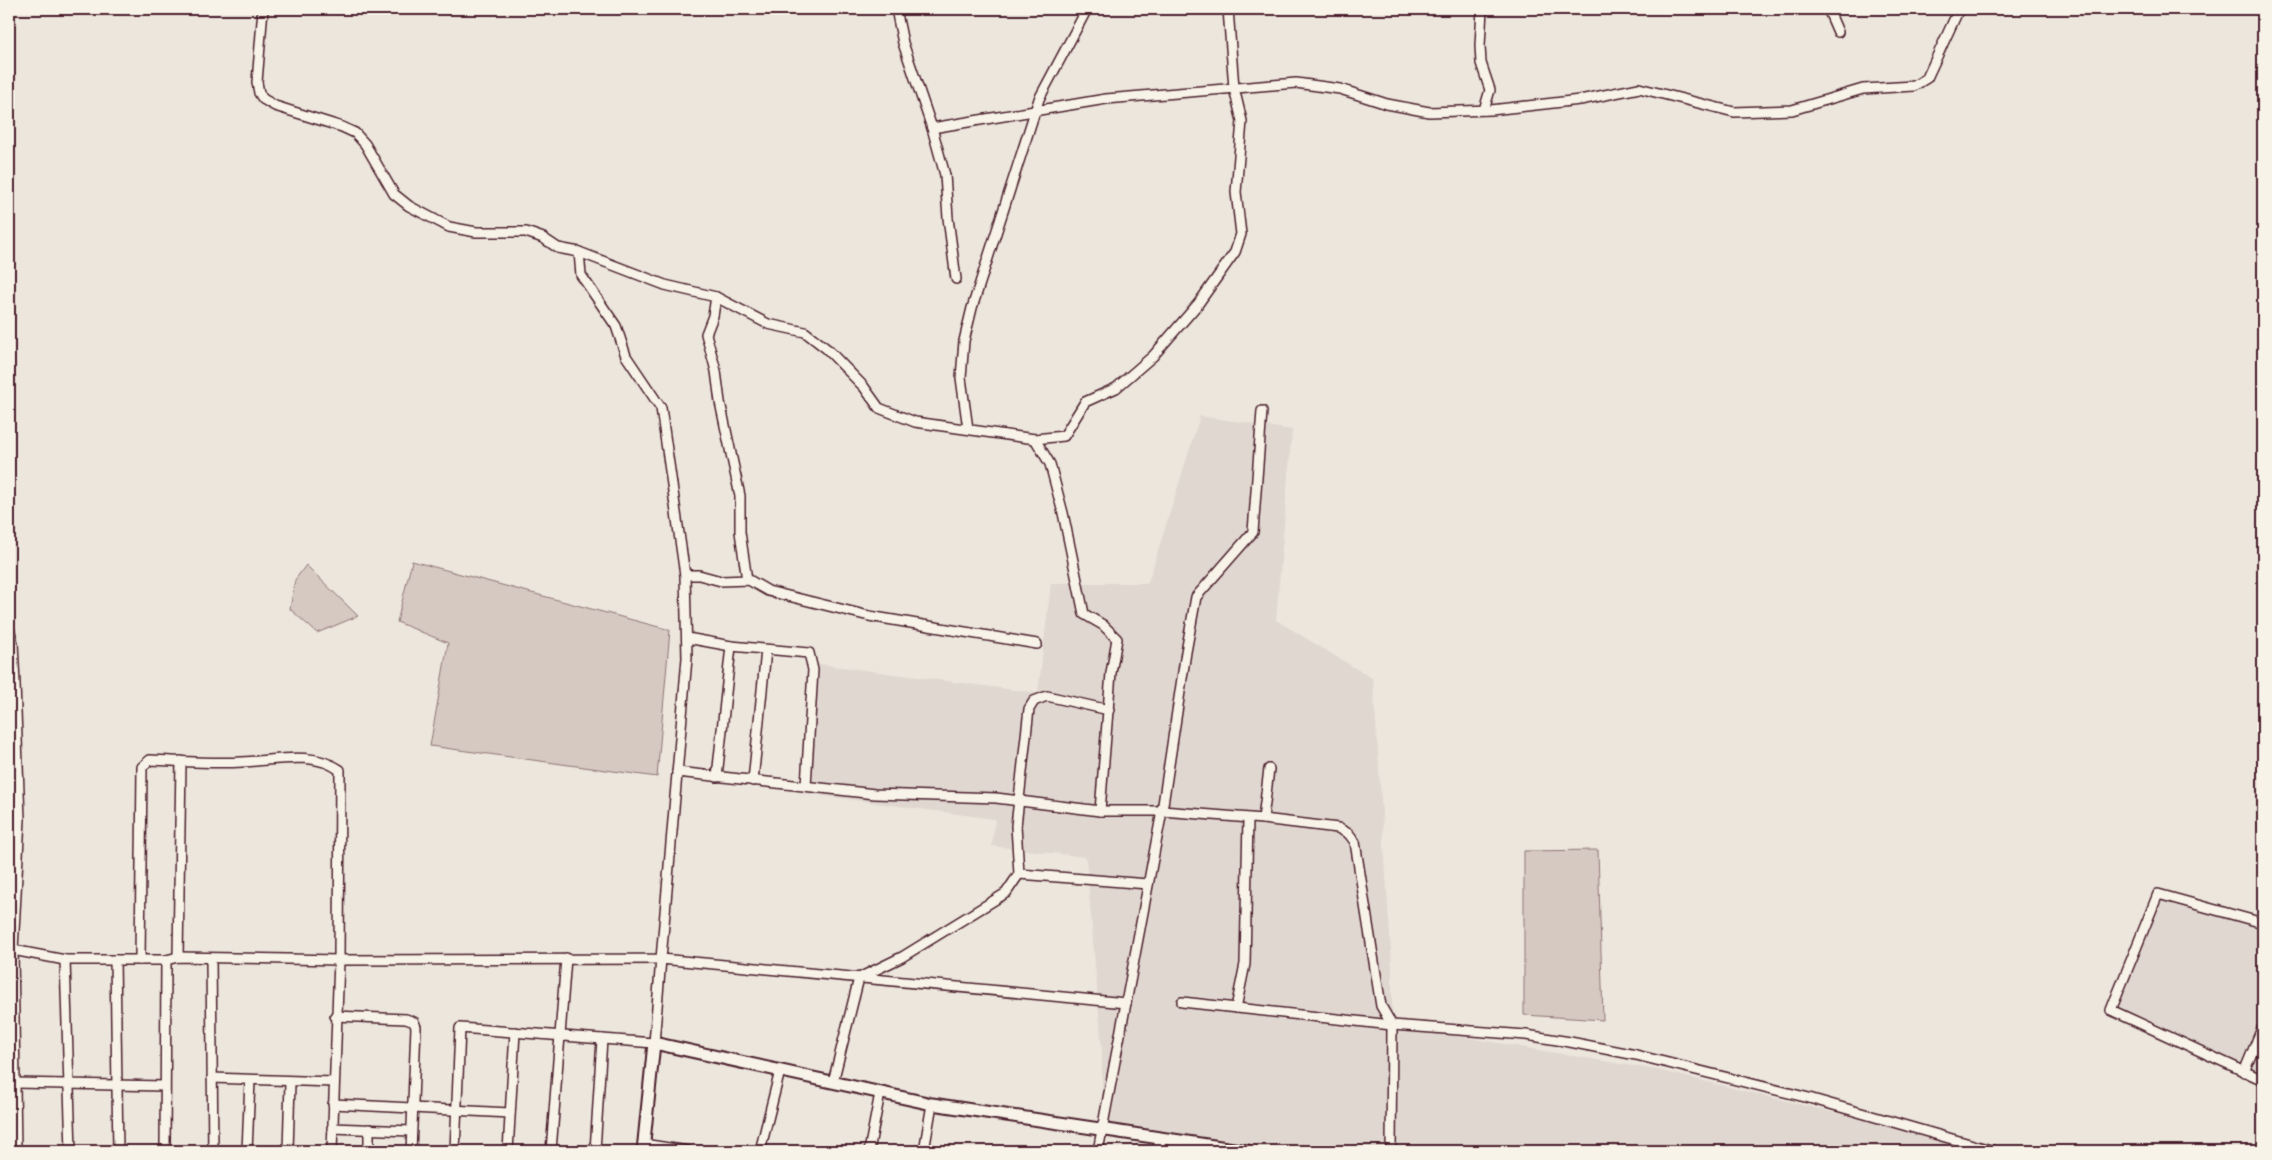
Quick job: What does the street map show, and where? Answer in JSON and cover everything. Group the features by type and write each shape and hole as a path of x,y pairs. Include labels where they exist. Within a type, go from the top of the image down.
{"street":[{"path":"263,9 257,82 258,92 263,99 275,106 342,127 355,133 365,144 394,194 408,206 433,220 449,227 476,232 526,232 544,238 558,248 578,252 665,285 716,297 768,324 805,332 827,349 864,387 879,408 914,422 1035,439 1064,436 1085,402 1116,388 1153,356 1198,304 1235,252 1241,234 1236,192 1242,121 1234,88 1228,9"},
{"path":"896,9 903,43 932,128 945,175 948,218 956,279"},
{"path":"968,429 961,378 964,341 997,226 1034,110 1088,9"},
{"path":"1482,9 1481,63 1490,90 1484,110"},
{"path":"1828,9 1838,32"},
{"path":"932,128 1106,99 1296,83 1340,89 1386,104 1428,112 1484,110 1580,100 1639,88 1734,112 1792,110 1863,89 1914,86 1927,78 1959,9"},
{"path":"578,252 581,275 616,326 626,356 661,408 685,575 688,658 643,1148 688,1151"},
{"path":"716,297 713,316 706,334 716,371 720,402 740,496 740,532 746,580"},
{"path":"1098,1151 1162,811 1184,661 1196,597 1252,532 1262,411"},
{"path":"1035,439 1050,464 1063,513 1084,614 1104,625 1117,639 1112,673 1100,810"},
{"path":"685,575 699,575 721,581 746,580 768,591 869,616 1037,644"},
{"path":"9,628 13,643 20,819 13,950 16,1151"},
{"path":"687,638 731,646 808,653 813,670 806,786"},
{"path":"717,777 731,646"},
{"path":"753,781 766,650"},
{"path":"833,1082 859,978 902,957 1006,893 1019,874 1016,826 1029,709 1034,701 1048,696 1109,710"},
{"path":"140,960 140,775 142,767 150,760 242,762 267,759 303,759 330,763 340,770 338,960 332,1151"},
{"path":"178,957 181,762"},
{"path":"1263,819 1269,769"},
{"path":"677,772 875,794 996,798 1100,810 1162,811 1263,819 1329,826 1349,834 1354,842 1381,1006 1392,1025 1391,1151"},
{"path":"1236,1008 1244,964 1248,819"},
{"path":"1019,874 1148,884"},
{"path":"2263,923 2158,894 2112,1010 2263,1080"},
{"path":"13,950 65,960 166,960 178,957 338,960 661,959 1126,1003"},
{"path":"551,1151 558,1036 566,958"},
{"path":"211,959 213,1151"},
{"path":"65,960 71,1151"},
{"path":"115,960 118,1151"},
{"path":"165,1151 166,960"},
{"path":"1182,1002 1392,1025 1526,1035 1636,1056 1809,1098 1994,1151"},
{"path":"335,1016 406,1019 414,1022 416,1027 411,1151"},
{"path":"2244,1072 2263,1026"},
{"path":"455,1151 460,1028 654,1043 932,1104 1160,1138 1216,1149 1248,1151"},
{"path":"508,1151 515,1032"},
{"path":"595,1151 602,1039"},
{"path":"760,1151 780,1071"},
{"path":"212,1078 334,1082"},
{"path":"247,1151 250,1080"},
{"path":"288,1151 290,1082"},
{"path":"16,1083 164,1086"},
{"path":"869,1151 880,1092"},
{"path":"333,1104 510,1113"},
{"path":"924,1151 932,1104"},
{"path":"332,1128 411,1131"},
{"path":"369,1129 369,1151"},
{"path":"1158,1151 1160,1138"}],"shaded area":[{"path":"1200,416 1292,430 1276,620 1373,679 1392,967 1392,1025 1662,1071 1993,1151 1207,1151 1102,1130 1102,1049 1086,857 992,846 995,819 802,793 811,663 1038,693 1051,583 1148,583"},
{"path":"412,561 670,630 657,777 430,746 448,643 397,622"},
{"path":"306,565 358,616 317,633 290,609 295,580"},
{"path":"1598,850 1603,1020 1524,1015 1524,851"},
{"path":"2157,893 2263,918 2263,1078 2111,1010"}]}
